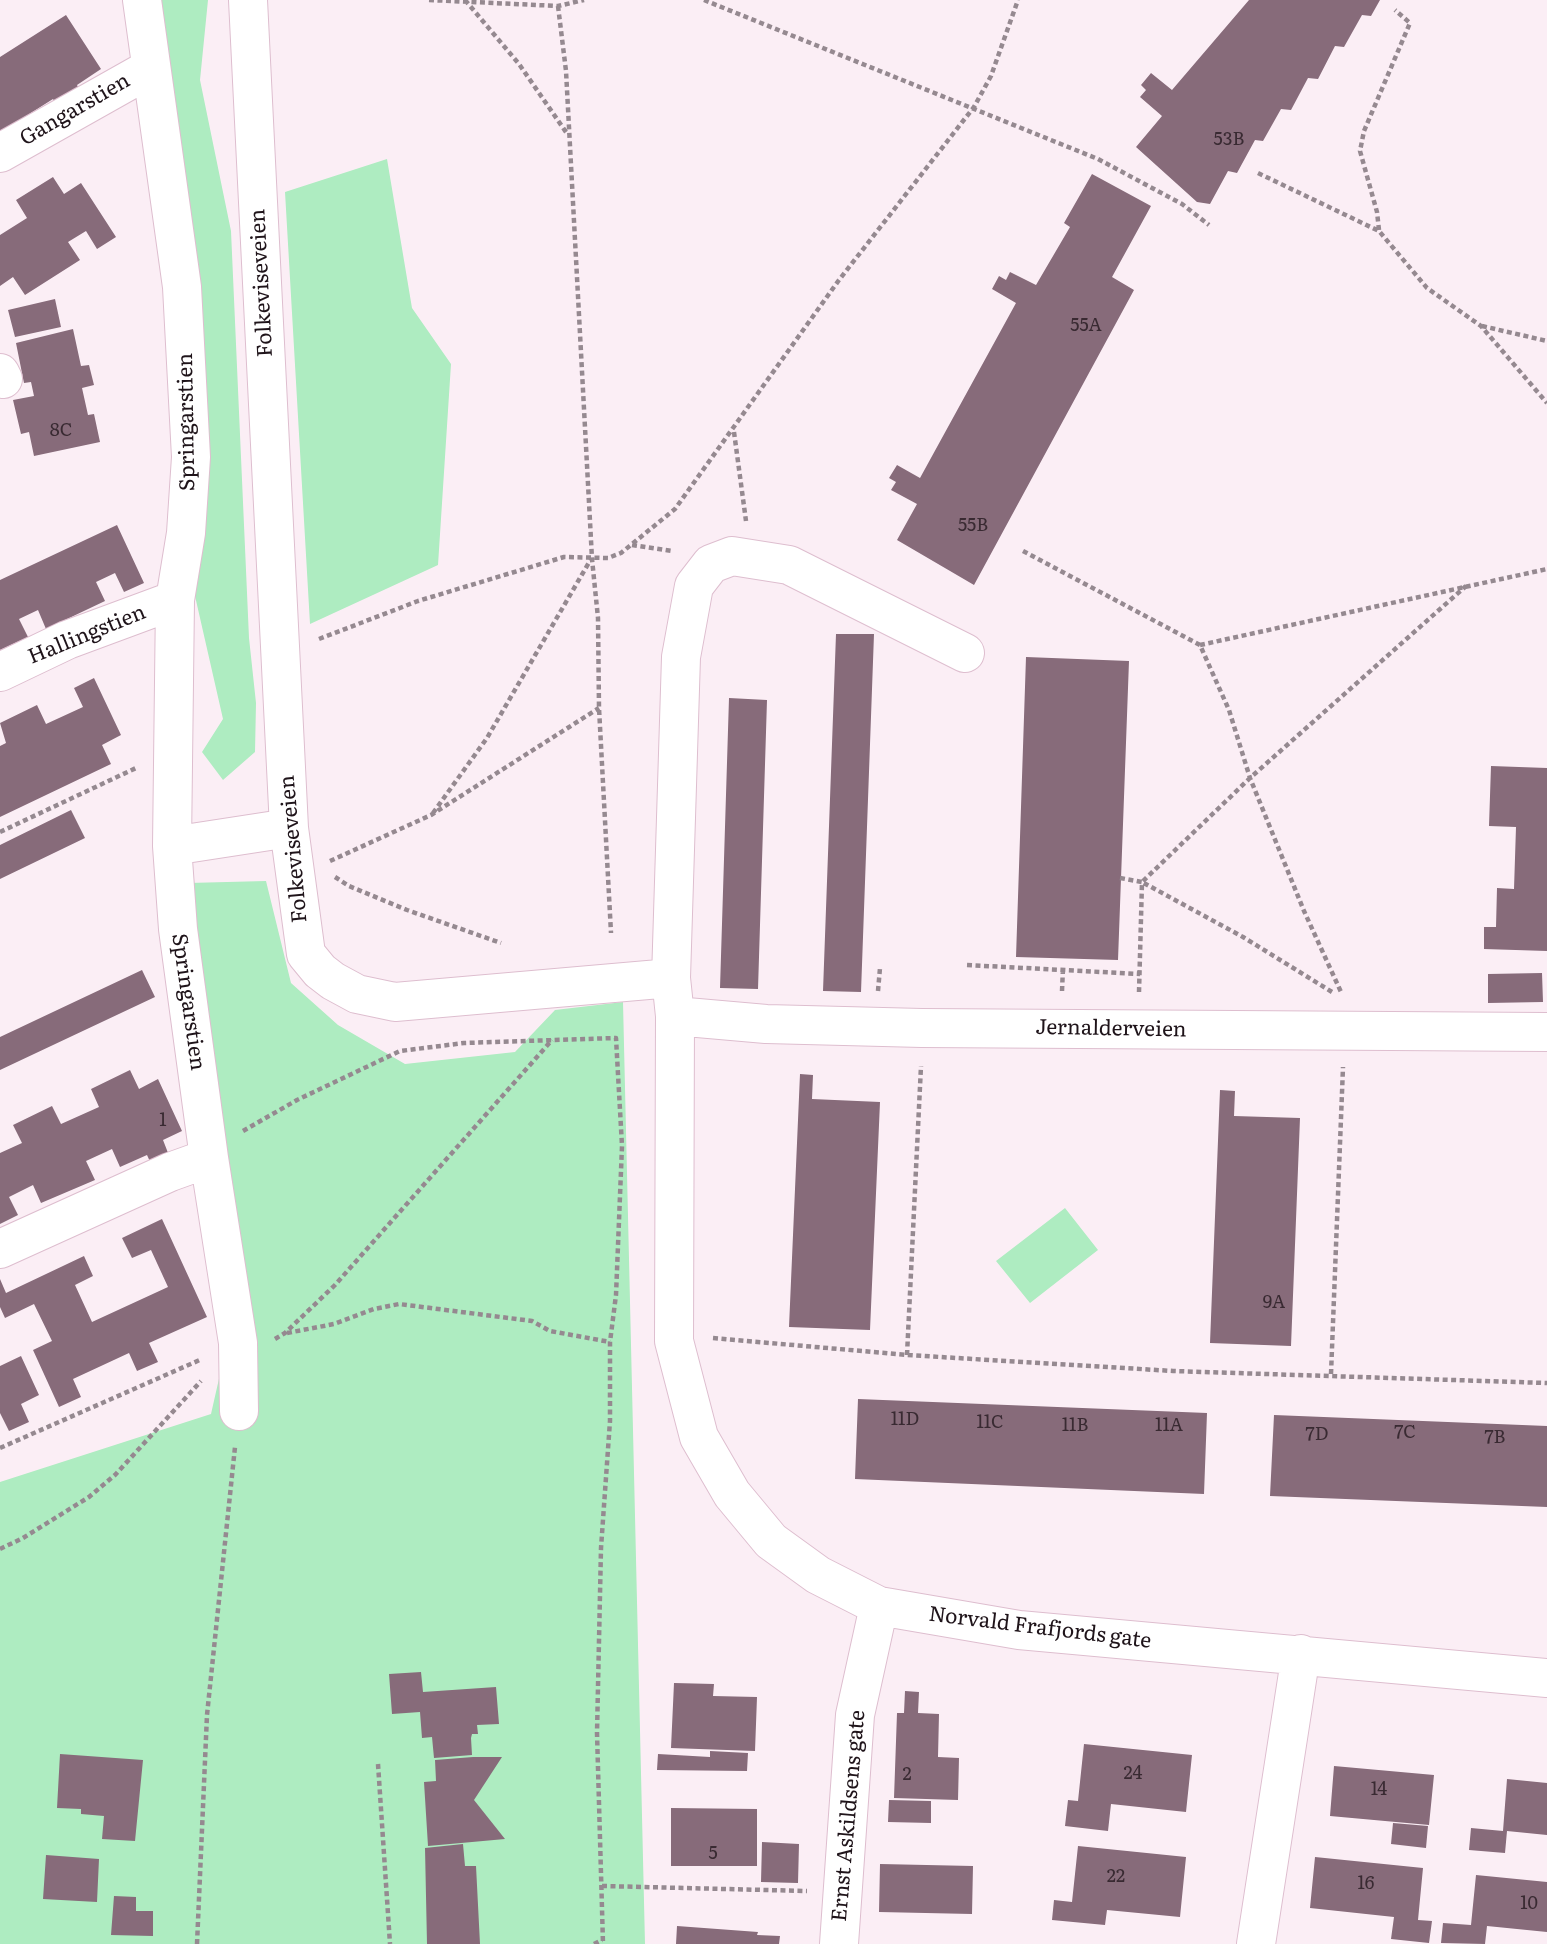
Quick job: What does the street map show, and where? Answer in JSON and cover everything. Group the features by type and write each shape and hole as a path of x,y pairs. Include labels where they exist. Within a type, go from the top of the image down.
{"street":[{"name":"Springarstien","path":"142,0 183,287 191,457 186,533 175,600 172,846 177,929 238,1343 239,1411"},
{"name":"Folkeviseveien","path":"248,0 289,828 306,954 320,971 357,994 395,1002 671,978"},
{"name":"Gangarstien","path":"0,153 151,68"},
{"path":"674,1341 675,1016 671,978 683,646 694,586 711,564 732,556 789,565 965,653"},
{"name":"Hallingstien","path":"0,673 67,640 175,600"},
{"path":"172,846 289,828"},
{"name":"Jernalderveien","path":"675,1016 766,1024 922,1028 1547,1032"},
{"path":"0,1249 146,1182 209,1158"},
{"name":"Norvald Frafjords gate","path":"674,1341 699,1437 732,1494 771,1541 818,1576 879,1606 1018,1630 1547,1678"},
{"name":"Ernst Askildsens gate","path":"839,1944 855,1715 879,1606"},
{"path":"1255,1944 1301,1654"}],"path":[{"path":"429,0 558,6 584,0"},
{"path":"704,0 1098,159 1181,204 1209,225"},
{"path":"280,654 418,601 564,557 592,559 621,553 650,532 696,484 848,269 974,107 991,76 1018,0"},
{"path":"466,1 519,64 569,135"},
{"path":"558,6 569,135 592,559 598,618 599,708 611,933"},
{"path":"1379,231 1377,212 1360,151 1363,131 1410,23 1395,10"},
{"path":"1258,173 1379,231 1427,288 1481,326 1547,403"},
{"path":"1481,326 1547,341"},
{"path":"733,432 749,558"},
{"path":"1023,551 1200,645 1229,710 1251,778 1304,911 1345,1000 1243,937 1142,882 1121,878"},
{"path":"431,815 487,738 592,559"},
{"path":"1200,645 1547,569"},
{"path":"1138,1029 1142,882 1251,778 1466,586"},
{"path":"320,866 431,815 599,708"},
{"path":"0,832 175,751"},
{"path":"330,873 349,886 395,905 501,943"},
{"path":"967,965 1140,974"},
{"path":"907,1355 922,1028"},
{"path":"1331,1374 1344,1030"},
{"path":"209,1158 246,1129 400,1051 464,1043 616,1038 622,1146 616,1295 610,1342 610,1421 601,1548 597,1719 602,1942 594,1944"},
{"path":"0,1448 238,1343 262,1346 285,1333 335,1285 552,1039"},
{"path":"285,1333 334,1324 374,1309 399,1304 531,1321 550,1331 610,1342"},
{"path":"674,1341 707,1338 907,1355 1173,1371 1547,1383"},
{"path":"0,1549 34,1532 89,1497 115,1475 238,1343"},
{"path":"197,1944 207,1715 239,1411"},
{"path":"378,1764 390,1944"},
{"path":"602,1886 843,1892"}],"green space":[{"path":"159,0 208,0 200,80 231,231 249,638 256,703 255,752 223,780 202,752 223,719 195,596"},
{"path":"387,159 412,308 451,364 438,565 310,624 285,192"},
{"path":"266,881 291,983 338,1025 405,1064 515,1052 555,1010 623,1002 645,1944 0,1944 0,1482 211,1414 242,1277 188,883"},
{"path":"1065,1208 1098,1250 1030,1303 996,1261"}],"building":[{"path":"1249,0 1380,0 1371,16 1362,15 1344,47 1335,46 1318,79 1308,78 1291,110 1281,109 1263,141 1255,140 1237,173 1228,171 1210,204 1197,202 1136,147 1162,116 1140,97 1146,90 1141,85 1151,73 1172,90"},
{"path":"66,15 101,69 77,85 82,95 59,109 53,99 4,130 0,146 0,57"},
{"path":"1092,174 1151,206 1112,277 1134,290 974,585 897,540 917,504 891,490 896,482 889,478 897,465 920,478 1016,303 992,289 999,276 1006,280 1010,272 1036,285 1070,227 1064,223"},
{"path":"53,177 64,194 81,183 116,237 97,249 86,231 68,242 80,260 25,295 13,277 0,286 0,235 27,218 16,200"},
{"path":"55,299 61,327 15,337 8,310"},
{"path":"73,329 81,366 89,365 94,385 82,388 88,415 94,414 100,442 34,456 29,432 21,434 13,400 34,396 31,382 24,383 16,343"},
{"path":"117,525 144,583 124,592 115,573 96,582 105,601 46,629 38,610 19,619 28,637 0,650 0,580"},
{"path":"836,634 874,634 861,992 823,991"},
{"path":"1026,657 1129,661 1118,960 1016,957"},
{"path":"94,678 121,735 102,745 111,764 0,817 0,746 6,743 0,723 37,705 46,724 83,707 74,688"},
{"path":"729,698 767,700 758,989 720,988"},
{"path":"1491,766 1547,768 1547,951 1484,949 1484,927 1496,927 1497,888 1514,889 1516,827 1489,826"},
{"path":"71,810 85,838 0,879 0,845"},
{"path":"142,970 155,997 0,1070 0,1037"},
{"path":"1542,973 1543,1002 1488,1003 1488,974"},
{"path":"130,1070 139,1089 158,1079 182,1131 163,1140 170,1158 152,1166 147,1155 120,1167 112,1149 86,1161 95,1180 41,1203 33,1185 9,1197 18,1215 0,1224 0,1153 22,1143 13,1125 52,1106 61,1124 99,1107 91,1089"},
{"path":"800,1074 813,1075 812,1099 880,1102 870,1330 789,1327"},
{"path":"1220,1090 1235,1091 1234,1116 1300,1118 1291,1346 1210,1343"},
{"path":"162,1219 207,1317 149,1343 158,1362 137,1371 129,1353 73,1379 81,1397 59,1407 33,1350 52,1341 34,1304 5,1318 0,1307 0,1279 6,1293 84,1256 93,1276 75,1285 92,1322 168,1287 151,1250 132,1258 122,1238"},
{"path":"21,1356 39,1395 21,1404 29,1422 9,1431 0,1413 0,1366"},
{"path":"858,1399 1207,1413 1204,1494 855,1479"},
{"path":"1274,1415 1547,1426 1547,1507 1270,1496"},
{"path":"421,1672 423,1692 496,1687 499,1724 477,1725 478,1734 472,1734 471,1738 472,1755 434,1758 432,1737 422,1738 420,1712 392,1714 389,1674"},
{"path":"674,1683 714,1684 713,1696 757,1697 755,1751 671,1748"},
{"path":"905,1691 919,1692 918,1713 939,1714 938,1757 959,1758 958,1800 894,1798 897,1713 904,1713"},
{"path":"1084,1744 1192,1755 1186,1812 1111,1804 1108,1831 1065,1826 1068,1800 1078,1801"},
{"path":"710,1751 748,1753 747,1771 657,1770 658,1754 710,1757"},
{"path":"60,1754 143,1760 135,1841 102,1839 104,1816 81,1814 81,1809 57,1808"},
{"path":"502,1757 474,1800 505,1839 428,1846 424,1782 436,1781 435,1760"},
{"path":"1334,1766 1434,1775 1429,1825 1330,1816"},
{"path":"1507,1779 1547,1783 1547,1835 1507,1831 1505,1853 1469,1850 1471,1828 1503,1831"},
{"path":"889,1800 931,1801 931,1823 888,1822"},
{"path":"671,1808 757,1809 757,1866 671,1866"},
{"path":"1393,1823 1428,1826 1426,1848 1391,1844"},
{"path":"762,1842 799,1844 798,1883 761,1882"},
{"path":"463,1844 465,1866 476,1866 480,1944 427,1944 425,1848"},
{"path":"1078,1846 1186,1857 1180,1917 1107,1910 1105,1925 1052,1920 1054,1900 1072,1902"},
{"path":"46,1855 99,1859 97,1902 43,1899"},
{"path":"1315,1857 1423,1868 1418,1920 1432,1921 1429,1943 1391,1939 1394,1917 1310,1908"},
{"path":"880,1864 973,1866 972,1914 879,1912"},
{"path":"1476,1875 1547,1882 1547,1932 1487,1926 1485,1944 1441,1943 1443,1923 1471,1925"},
{"path":"114,1896 136,1897 136,1911 153,1911 153,1936 111,1935"},
{"path":"677,1926 758,1932 757,1935 780,1936 779,1944 676,1944"}]}
